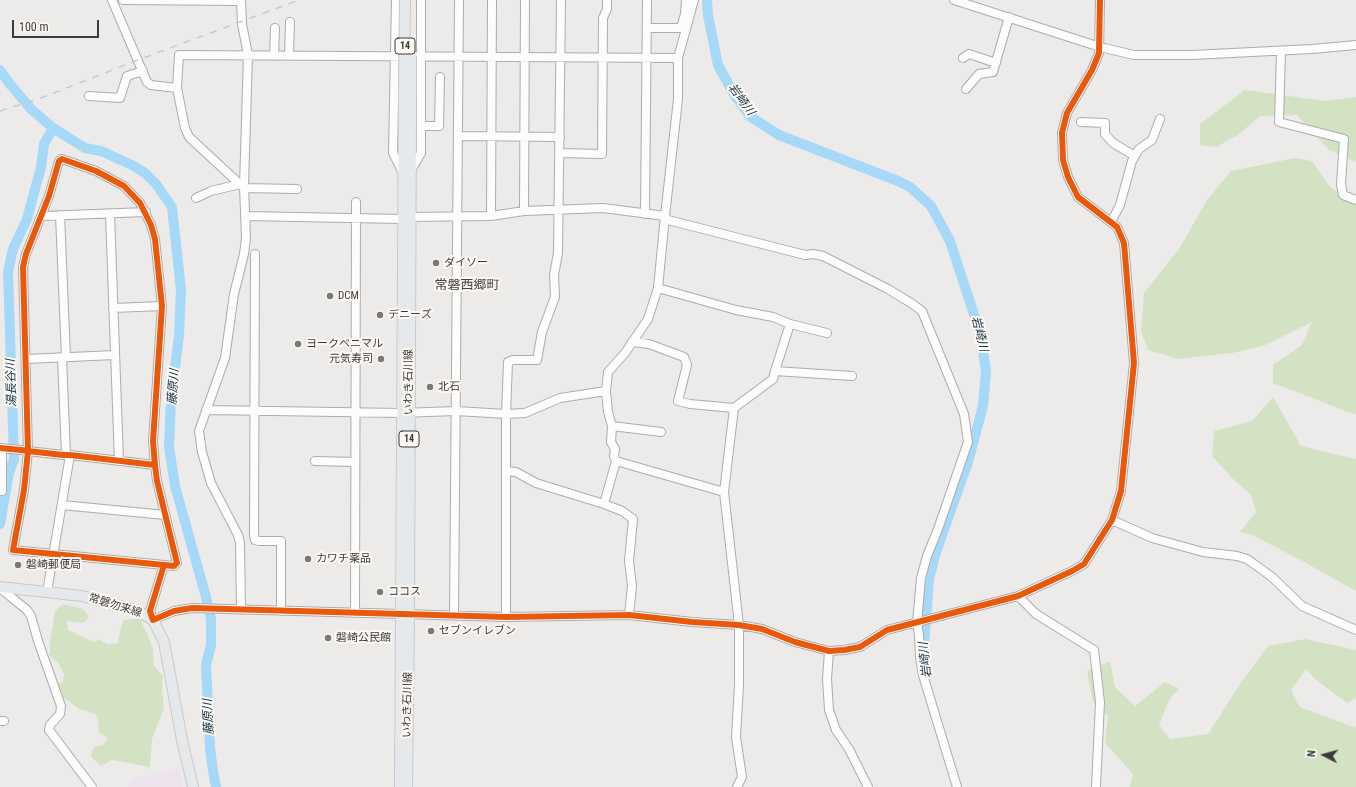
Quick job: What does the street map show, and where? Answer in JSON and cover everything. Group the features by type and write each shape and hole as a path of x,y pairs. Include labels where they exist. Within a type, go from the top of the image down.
{"main road":[{"name":"いわき石川線","path":"405,0 408,92"},
{"name":"いわき石川線","path":"407,787 405,614 406,218 408,92 412,0"},
{"name":"常磐勿来線","path":"0,588 82,596 138,611 153,620 164,642 178,710 182,740 193,787"},
{"name":"いわき石川線","path":"400,787 405,614"}],"street":[{"path":"112,0 147,82 151,85 176,88"},
{"path":"123,0 241,1 242,24 248,55 242,186 246,238 244,254 234,294 226,358 199,431 210,482 238,535 240,543 241,610"},
{"path":"396,0 393,153 407,172 420,153 421,0"},
{"path":"454,615 459,0"},
{"path":"491,216 492,0"},
{"path":"524,211 525,0"},
{"path":"506,617 506,471 510,361 537,360 542,332 555,297 560,153 561,0"},
{"path":"560,153 602,154 603,18 607,9 607,0"},
{"path":"645,214 648,58 647,0"},
{"path":"648,28 681,28 685,14 686,0"},
{"path":"604,504 616,461 614,456 615,449 611,442 612,426 608,412 606,391 608,372 632,342 648,318 658,288 672,140 678,99 678,58 694,0"},
{"path":"954,0 1009,16 1100,47 1134,55 1147,56 1281,51 1356,45"},
{"path":"164,565 150,611 153,620 174,611 192,608 355,614 506,617 628,615 692,622 739,624 762,629 795,642 828,651 860,647 887,630 919,623 1018,596 1072,572 1084,564 1112,520 1121,491 1134,363 1124,243 1117,227 1078,197 1068,177 1063,160 1062,133 1067,113 1092,70 1100,47 1100,0"},
{"path":"966,89 979,74 994,72 1009,16"},
{"path":"289,55 290,22"},
{"path":"274,28 274,55"},
{"path":"1281,51 1279,122 1344,139 1343,195 1356,200"},
{"path":"963,58 969,54 996,63"},
{"path":"242,186 187,133 176,88 179,55 678,58"},
{"path":"89,96 120,98 127,76 143,71"},
{"path":"421,126 439,126 440,77"},
{"path":"1111,222 1120,205 1135,156 1139,149 1152,140 1160,119"},
{"path":"1081,122 1105,123 1105,134 1113,143 1135,156"},
{"path":"458,136 560,137"},
{"path":"62,159 96,171 124,186 146,212 155,240 162,306 153,441 155,465 177,563 174,566 12,550 24,490 26,359 23,267 26,254 42,216 59,162 62,159"},
{"path":"196,198 211,191 242,186 298,190"},
{"path":"355,614 356,202"},
{"path":"245,216 356,218 457,217 491,216 524,211 603,208 665,216 668,220 805,255 813,254 823,256 888,289 911,303 922,312 964,414 968,442 938,529 926,556 920,578 919,635 920,658 923,675 957,787"},
{"path":"42,216 146,212"},
{"path":"110,214 118,461"},
{"path":"47,592 62,505 68,455 60,216"},
{"path":"255,254 254,535 255,540 259,541 281,541 281,611"},
{"path":"658,288 736,310 773,317 790,324 826,333"},
{"path":"113,308 162,306"},
{"path":"632,342 649,344 684,357 687,365 678,400 690,404 734,408 773,379 790,324"},
{"path":"26,359 115,355"},
{"path":"775,371 852,376"},
{"path":"206,410 405,413 456,411 525,413 560,398 606,391"},
{"path":"734,408 724,492 739,624 739,686 736,737 742,777 737,787"},
{"path":"612,426 661,432"},
{"path":"2,491 2,449 155,465"},
{"path":"616,461 724,492"},
{"path":"315,462 356,462"},
{"path":"506,471 516,472 541,485 604,504 622,511 633,519 629,561 632,586 628,615"},
{"path":"62,505 165,515"},
{"path":"1112,520 1152,538 1203,552 1237,556 1247,559 1272,577 1302,606 1356,630"},
{"path":"0,588 27,610 31,616 38,641 61,706 60,714 50,725 49,730 92,787"},
{"path":"1018,596 1036,614 1094,650 1100,702 1096,787"},
{"path":"828,651 827,678 829,710 836,730 849,749 868,787"}],"shaded area":[{"path":"179,769 183,787 128,787 129,784 139,777"}],"green space":[{"path":"1245,90 1326,101 1356,97 1356,162 1329,150 1297,115 1260,116 1238,135 1216,147 1200,145 1200,124"},
{"path":"1295,158 1312,161 1331,188 1356,201 1356,415 1273,383 1273,365 1302,345 1312,322 1263,346 1232,353 1178,359 1148,350 1141,331 1144,293 1179,249 1207,200 1231,171"},
{"path":"1273,397 1301,446 1356,459 1356,591 1252,535 1240,532 1256,512 1251,495 1233,479 1212,456 1214,431 1252,421"},
{"path":"63,604 83,609 89,616 84,623 67,621 68,630 94,642 98,639 108,644 118,643 124,620 140,618 153,648 154,666 163,676 162,691 164,708 152,739 150,767 112,760 101,766 91,757 92,750 96,746 103,745 108,738 99,733 98,720 95,714 79,709 67,700 57,696 57,685 63,682 64,674 59,664 50,656 50,642 55,611"},
{"path":"1305,639 1356,650 1356,698 1347,703 1315,679 1306,669 1291,690 1300,707 1356,728 1356,787 1130,787 1133,774 1105,743 1108,716 1093,702 1087,671 1110,661 1115,687 1135,706 1165,682 1179,689 1170,698 1159,725 1170,739 1208,734 1242,681 1268,646"}],"waterway":[{"name":"岩崎川","path":"707,0 708,15 718,65 735,96 751,117 779,135 910,187 931,206 950,241 981,336 986,372 983,406 968,462 936,552 929,579 923,659"},
{"name":"藤原川","path":"0,70 31,109 53,128 85,148 101,151 134,166 145,173 156,184 172,207 181,290 179,335 171,401 169,447 175,486 211,619 211,645 206,665 210,748 216,787"},
{"name":"湯長谷川","path":"0,524 9,473 14,459 8,272 13,249 27,219 41,167 44,144 53,128"}],"railway":[{"path":"0,111 41,98 299,0"}],"cycle path":[{"path":"164,565 150,611 153,620 174,611 192,608 506,617 629,615 692,622 739,625 762,629 795,642 829,651 860,647 887,630 1018,596 1084,564 1112,520 1121,491 1134,363 1124,243 1117,227 1078,197 1068,177 1063,160 1062,133 1067,113 1092,70 1099,53 1100,0"},
{"path":"0,448 21,450 28,451 63,455 70,455 155,465 157,481 177,563 174,566 13,550 24,490 28,451 23,267 26,254 49,196 59,161 62,159 96,171 124,186 140,203 151,225 155,239 162,306 153,441 155,465"}],"place":[{"name":"ダイソー","path":"436,263"},
{"name":"DCM","path":"330,296"},
{"name":"デニーズ","path":"380,315"},
{"name":"ヨークベニマル","path":"298,344"},
{"name":"元気寿司","path":"381,359"},
{"name":"北石","path":"430,387"},
{"name":"カワチ薬品","path":"308,559"},
{"name":"磐崎郵便局","path":"18,565"},
{"name":"ココス","path":"380,592"},
{"name":"セブンイレブン","path":"431,631"},
{"name":"磐崎公民館","path":"328,638"}],"district":[{"name":"常磐西郷町","path":"467,286"}]}
